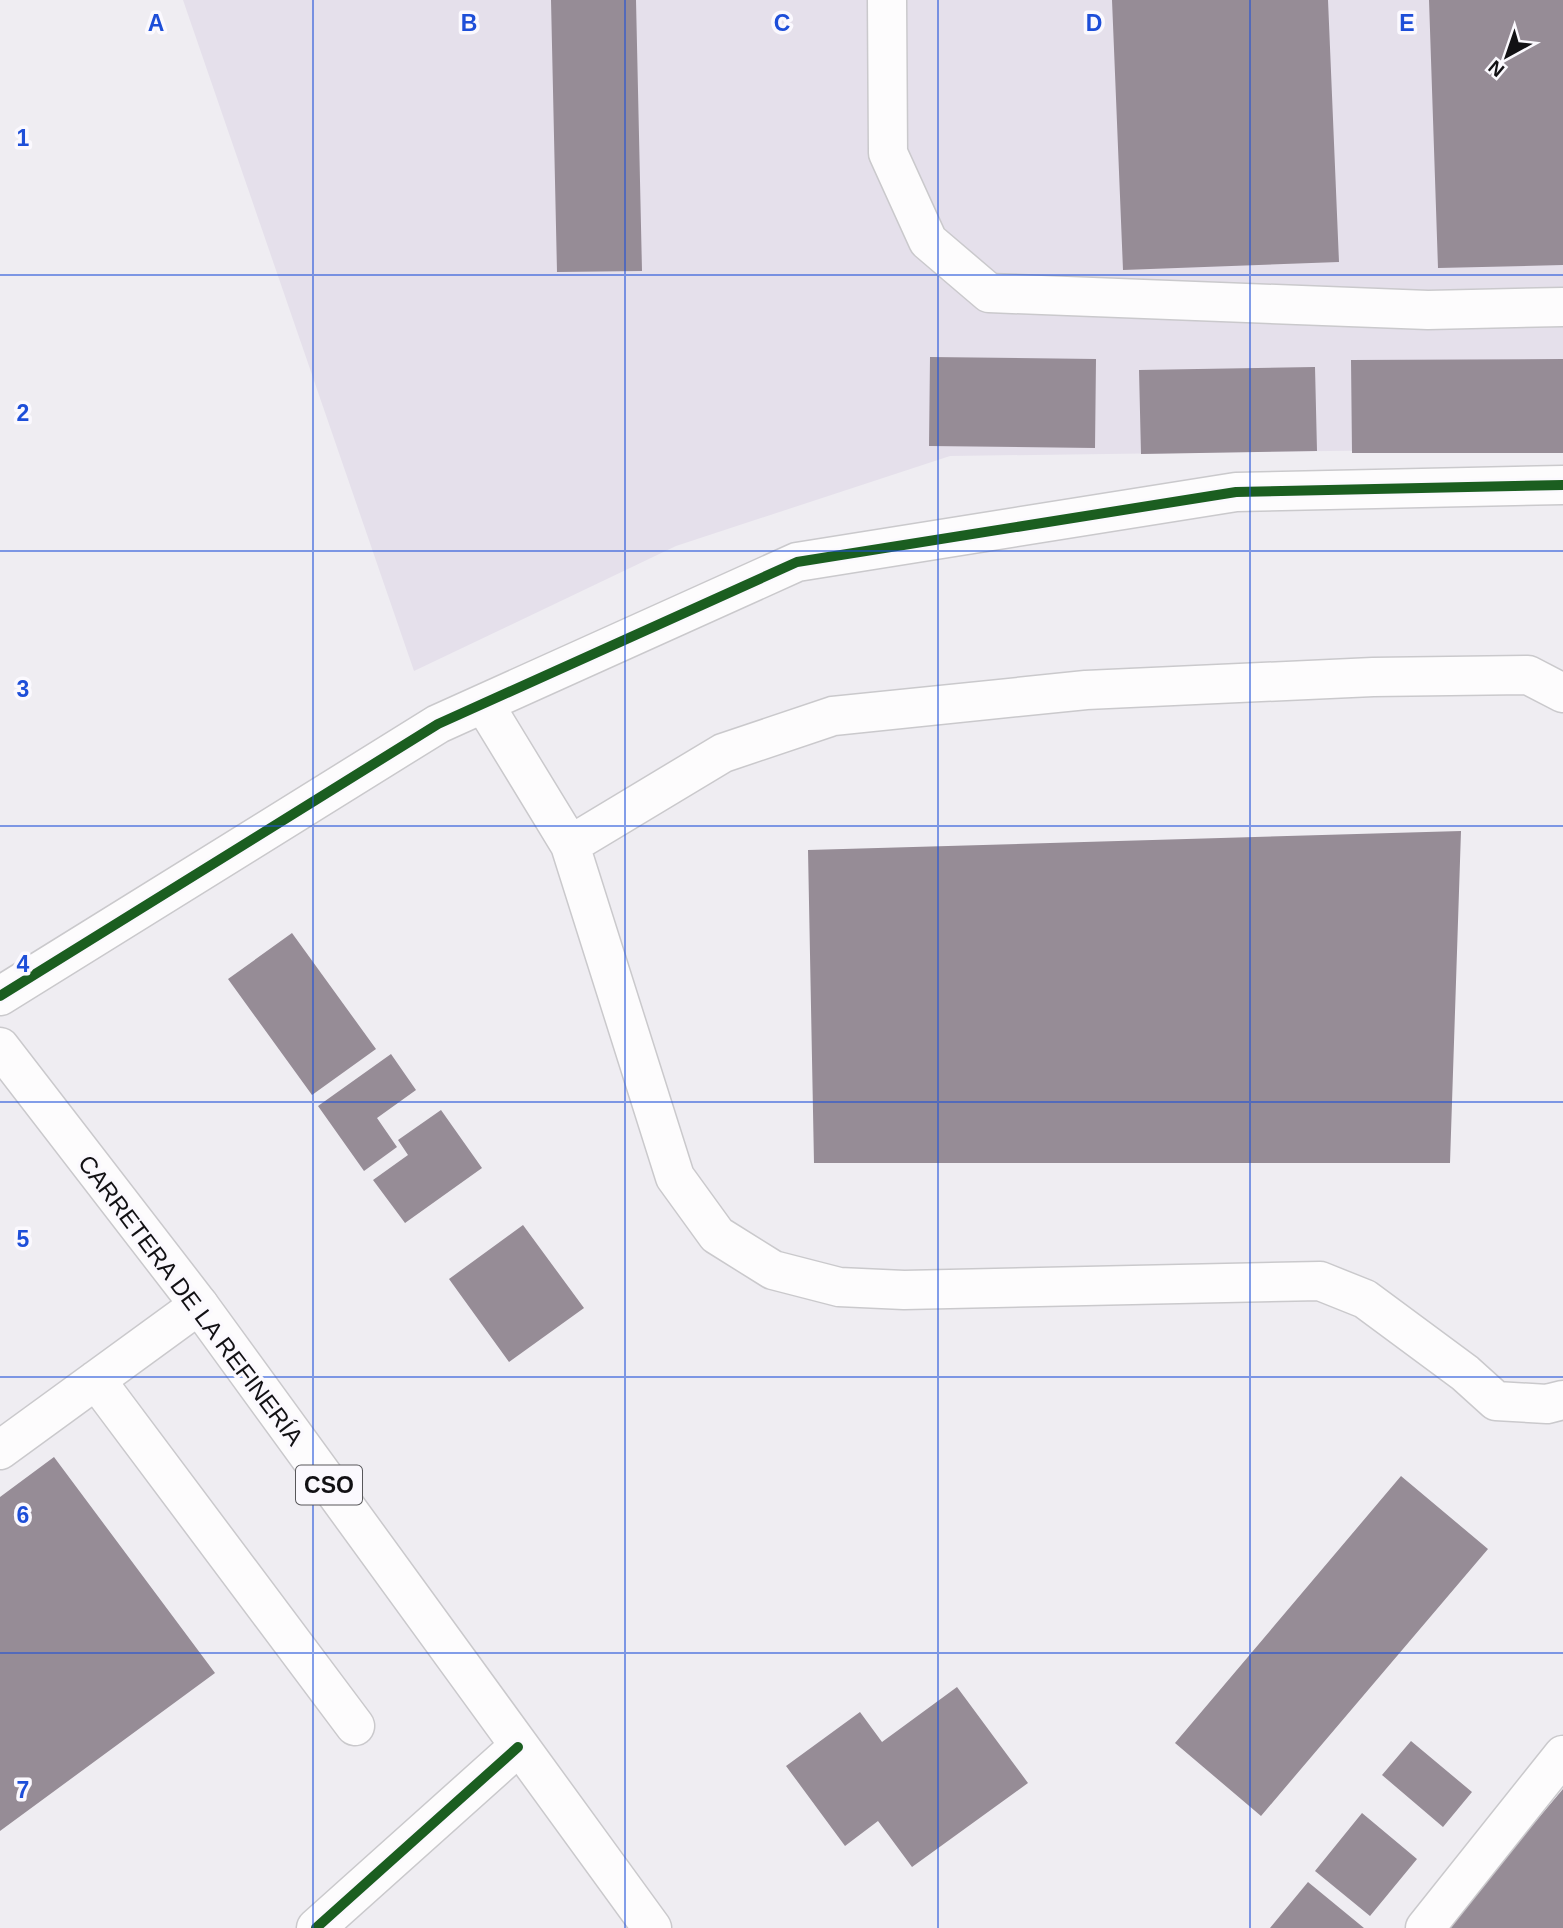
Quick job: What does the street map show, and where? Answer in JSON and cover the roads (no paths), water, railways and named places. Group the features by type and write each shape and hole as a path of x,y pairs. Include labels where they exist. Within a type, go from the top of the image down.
{"street":[{"path":"887,0 888,153 928,241 989,293 1428,310 1563,307"},
{"path":"0,996 438,724 797,562 1237,492 1563,485"},
{"path":"570,845 723,752 833,716 1086,690 1373,677 1528,675 1563,693"},
{"path":"484,704 570,845 675,1177 717,1235 773,1270 839,1287 904,1290 1320,1281 1365,1299 1465,1373 1496,1401 1547,1405 1563,1400"},
{"name":"CARRETERA DE LA REFINERÍA","path":"0,1047 199,1305 652,1928"},
{"path":"0,1450 199,1305"},
{"path":"96,1380 355,1726"},
{"path":"316,1928 519,1747"},
{"path":"1425,1928 1563,1755"}]}
